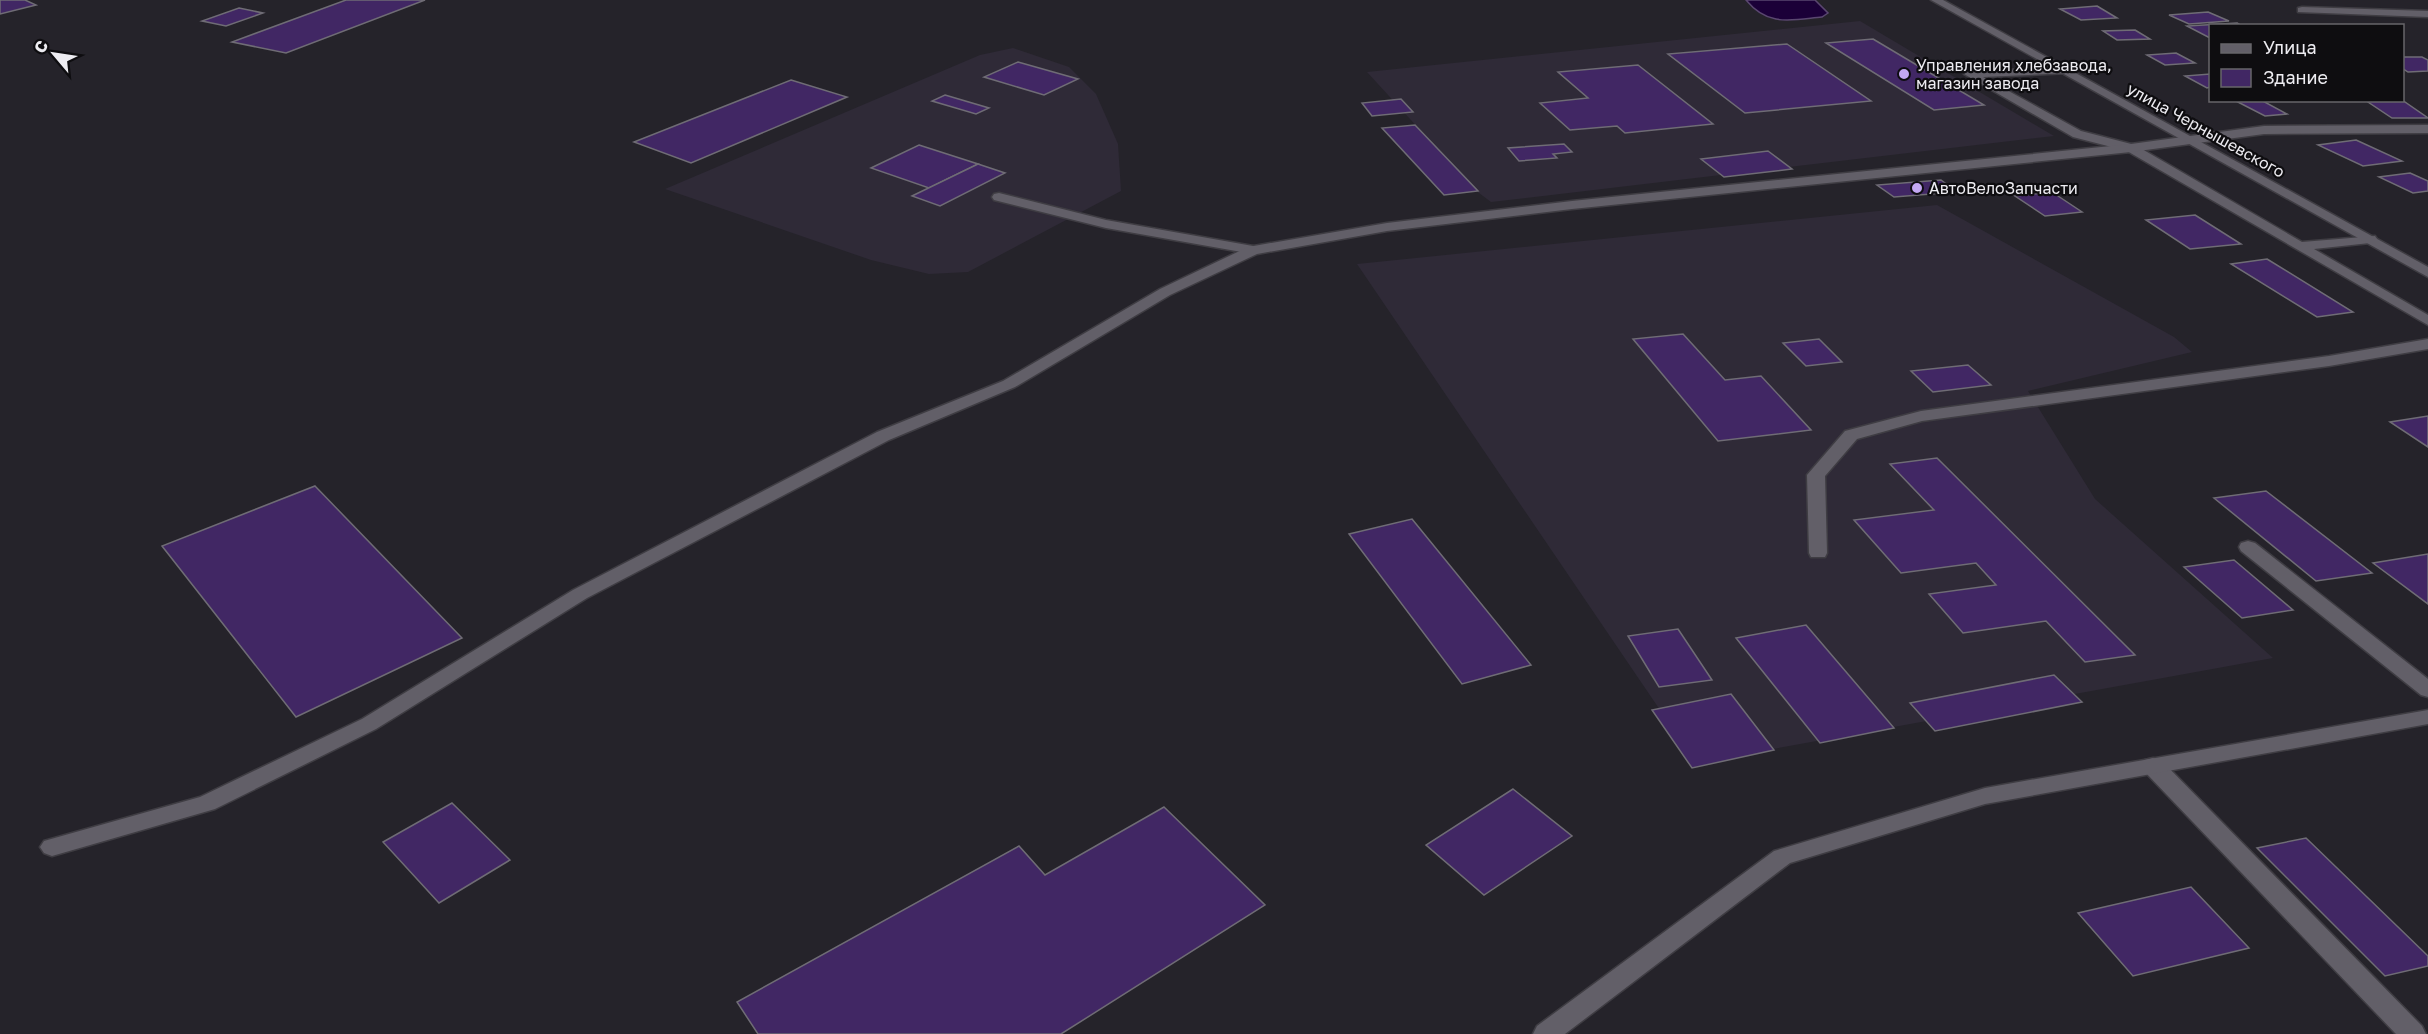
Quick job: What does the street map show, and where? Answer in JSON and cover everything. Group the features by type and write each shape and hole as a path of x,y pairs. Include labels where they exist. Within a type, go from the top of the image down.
{"street":[{"name":"улица Чернышевского","path":"1936,0 2428,273"},
{"path":"2302,10 2428,14"},
{"path":"2065,71 1970,74 2077,134 2131,148 2428,321"},
{"path":"52,847 207,803 369,723 580,594 883,436 1009,384 1165,292 1253,250 1387,227 1572,205 2131,148 2264,130 2428,129"},
{"path":"999,196 1106,224 1253,250"},
{"path":"2300,246 2370,239"},
{"path":"1818,553 1816,475 1851,435 1921,416 2329,361 2428,344"},
{"path":"2248,548 2428,690"},
{"path":"1546,1034 1782,857 1985,796 2428,717"},
{"path":"2153,766 2413,1034"}],"shaded area":[{"path":"1746,0 1815,0 1828,13 1822,17 1781,20 1754,9"},
{"path":"1860,21 2054,136 1491,202 1475,190 1367,72"},
{"path":"1013,48 1069,67 1096,94 1118,144 1121,191 968,272 929,274 871,260 665,189 980,55"},
{"path":"1937,205 2174,337 2192,352 2028,391 2095,499 2273,658 1696,763 1357,264"}],"building":[{"path":"0,0 25,0 36,5 0,14"},
{"path":"346,0 425,0 286,53 232,42"},
{"path":"2097,6 2117,18 2081,20 2060,9"},
{"path":"239,8 263,13 226,26 202,21"},
{"path":"2208,12 2229,21 2189,24 2169,15"},
{"path":"2209,25 2209,37 2187,26"},
{"path":"2135,30 2150,39 2117,40 2103,31"},
{"name":"Управления хлебзавода, магазин завода","path":"1873,39 1984,105 1934,110 1826,43"},
{"path":"1787,44 1871,101 1745,113 1668,54"},
{"path":"2176,53 2195,63 2165,65 2147,55"},
{"path":"2404,57 2422,57 2428,60 2428,71 2408,72 2404,69"},
{"path":"1018,62 1078,79 1044,95 984,77"},
{"path":"1638,65 1713,124 1625,133 1617,126 1570,130 1540,103 1588,98 1558,72"},
{"path":"2209,74 2209,87 2207,88 2185,76"},
{"path":"791,80 847,97 691,163 634,142"},
{"path":"945,95 989,108 976,114 932,101"},
{"path":"1401,99 1413,112 1372,116 1362,103"},
{"path":"2404,101 2428,118 2392,118 2368,102"},
{"path":"2238,102 2265,102 2287,114 2265,116"},
{"path":"1415,125 1478,191 1444,195 1382,128"},
{"path":"2356,140 2402,161 2363,166 2318,145"},
{"path":"1564,144 1572,152 1553,154 1557,158 1519,161 1508,148"},
{"path":"919,145 978,164 929,188 871,168"},
{"path":"1768,151 1792,169 1724,177 1701,159"},
{"path":"978,164 1005,173 940,206 912,196"},
{"path":"2410,173 2428,181 2428,191 2413,193 2379,177"},
{"name":"АвтоВелоЗапчасти","path":"1941,180 1957,192 1894,197 1877,185"},
{"path":"2052,192 2082,212 2045,216 2015,196"},
{"path":"2195,215 2241,244 2190,249 2146,220"},
{"path":"2267,259 2353,312 2317,317 2231,264"},
{"path":"1683,334 1725,380 1761,376 1811,430 1718,441 1633,339"},
{"path":"1819,339 1842,362 1806,366 1783,343"},
{"path":"1968,365 1991,385 1933,392 1911,371"},
{"path":"2428,416 2428,447 2390,422"},
{"path":"1937,458 2135,655 2085,662 2046,621 1963,633 1929,594 1996,585 1976,563 1901,573 1854,520 1934,510 1890,464"},
{"path":"315,486 462,638 296,717 162,546"},
{"path":"2266,491 2372,573 2316,581 2214,498"},
{"path":"1412,519 1531,665 1462,684 1349,534"},
{"path":"2428,554 2428,604 2373,563"},
{"path":"2234,560 2293,610 2242,618 2184,567"},
{"path":"1806,625 1894,728 1820,743 1736,638"},
{"path":"1678,629 1712,680 1659,687 1628,636"},
{"path":"2054,675 2082,702 1935,731 1910,703"},
{"path":"1731,694 1774,750 1692,768 1652,710"},
{"path":"1513,789 1572,836 1484,895 1426,845"},
{"path":"452,803 510,860 439,903 383,842"},
{"path":"1164,807 1265,905 1061,1034 758,1034 737,1002 1019,846 1045,875"},
{"path":"2306,838 2428,956 2428,966 2385,976 2257,848"},
{"path":"2191,887 2249,948 2133,976 2078,913"}],"place":[{"name":"Управления хлебзавода, магазин завода","path":"1904,74"},
{"name":"АвтоВелоЗапчасти","path":"1917,188"}]}
